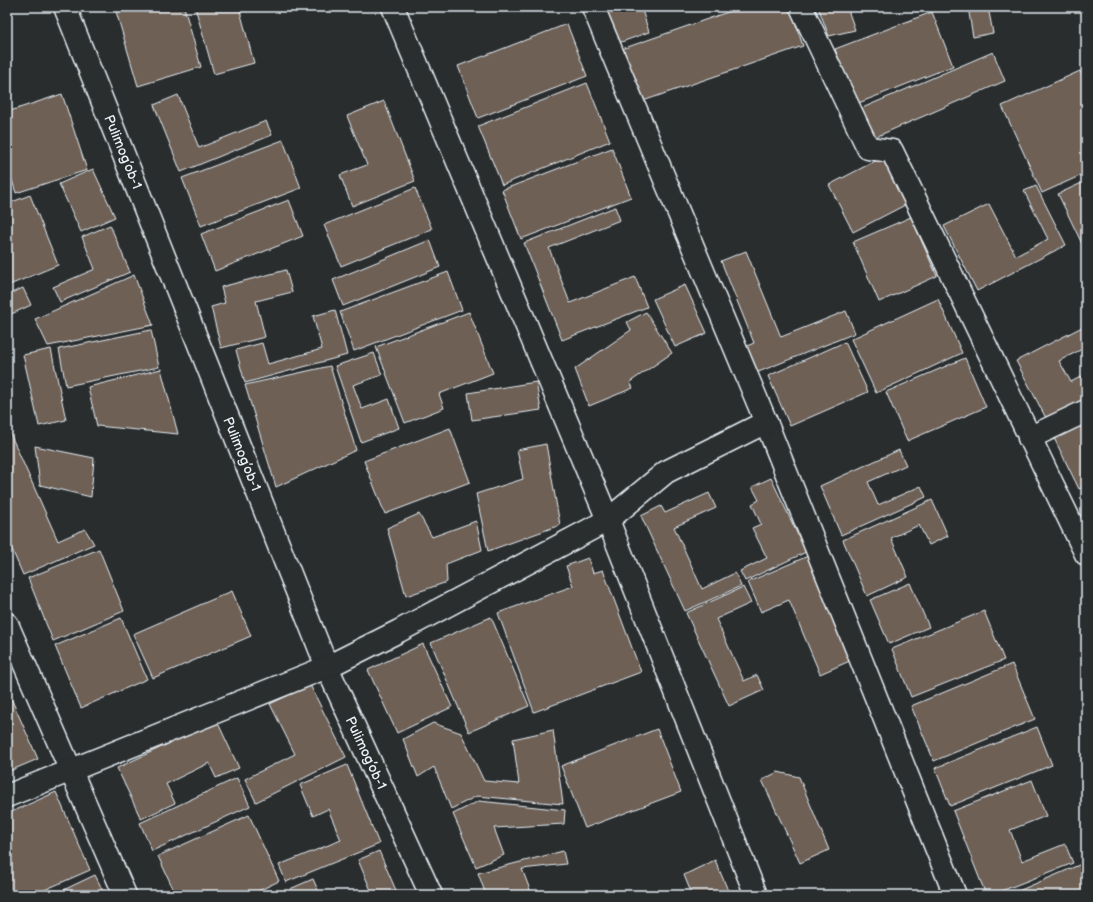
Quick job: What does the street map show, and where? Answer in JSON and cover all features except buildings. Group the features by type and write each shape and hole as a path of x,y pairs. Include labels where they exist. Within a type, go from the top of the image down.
{"street":[{"name":"Pulimog’ob-1","path":"65,7 327,667 432,895"},
{"path":"393,7 608,520 756,895"},
{"path":"593,7 766,422 956,895"},
{"path":"801,7 868,148 892,151 1086,554"},
{"path":"1029,438 1086,411"},
{"path":"7,796 327,667 399,631 608,520 666,472 766,422"},
{"path":"7,624 125,895"}]}
